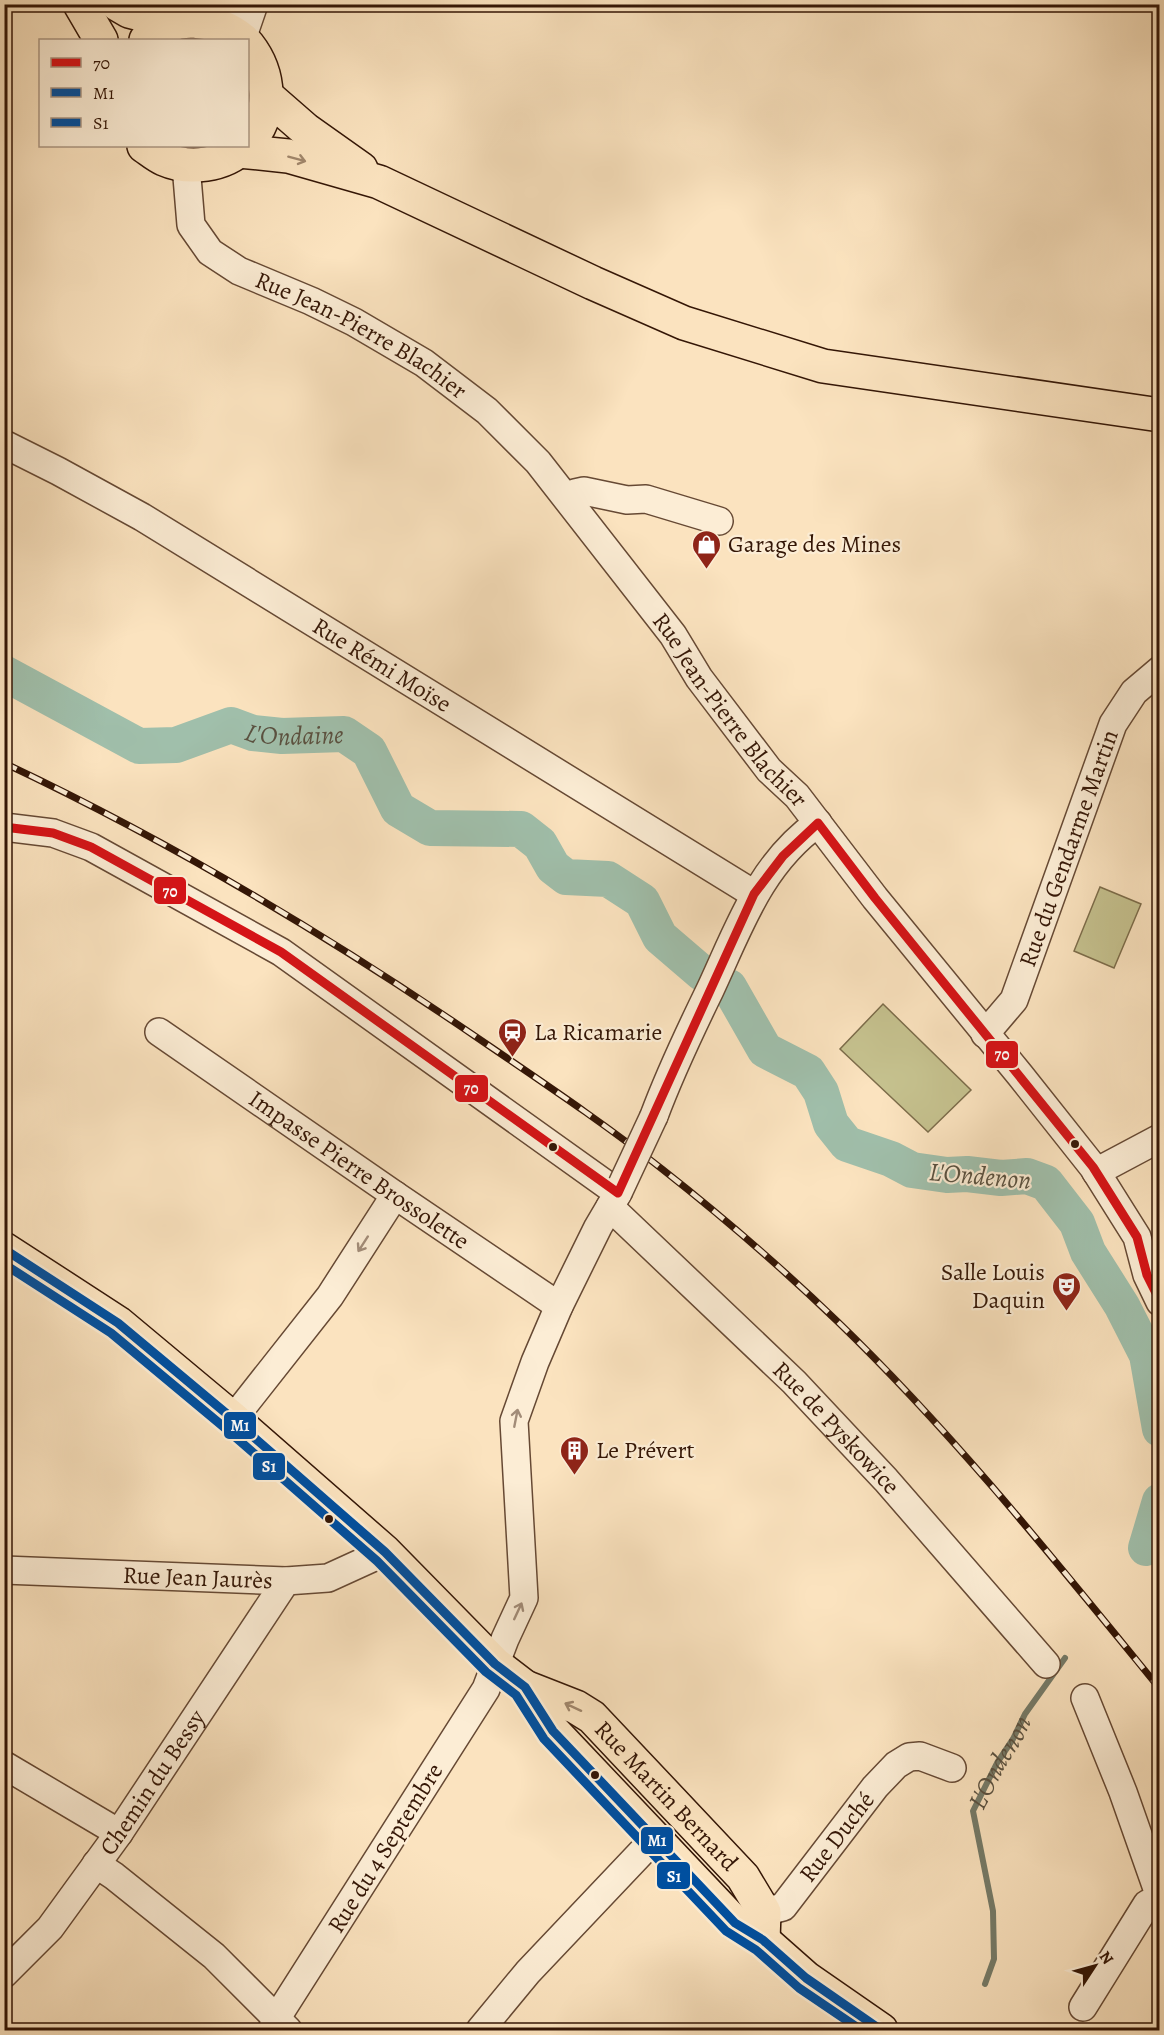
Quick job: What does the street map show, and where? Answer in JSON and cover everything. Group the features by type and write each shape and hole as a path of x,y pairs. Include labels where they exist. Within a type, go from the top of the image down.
{"main road":[{"path":"81,4 100,39"},
{"path":"117,4 129,11 175,23"},
{"path":"147,39 175,23 190,21 236,31"},
{"path":"249,47 256,55 264,75 267,96 263,117 249,140"},
{"path":"267,96 306,130 379,182"},
{"path":"145,147 163,159 186,165 214,163 241,147"},
{"path":"248,147 379,182 684,323 823,366 1160,415"},
{"path":"4,1249 118,1323 233,1419 385,1552 495,1664 525,1687 553,1731 735,1923 763,1926 806,1978 881,2031"},
{"name":"Rue Martin Bernard","path":"525,1687 576,1707 592,1717 743,1877 763,1926"}],"street":[{"path":"236,31 254,4"},
{"name":"Rue Jean-Pierre Blachier","path":"186,165 191,225 210,252 239,271 354,322 424,363 466,393 508,430 567,498 673,635 699,678 769,770 797,796 818,823 779,857 754,894 654,1116 559,1306"},
{"name":"Rue Rémi Moïse","path":"4,444 142,518 754,894"},
{"path":"567,498 584,491 627,500 646,499 719,521"},
{"name":"Rue du Gendarme Martin","path":"985,1034 1014,1000 1113,724 1134,692 1160,670"},
{"path":"818,823 875,898 1063,1128 1096,1172 1137,1237 1147,1275 1160,1302"},
{"name":"Rue de Pyskowice","path":"4,826 53,833 91,847 281,952 614,1200 794,1382 886,1480 1046,1664"},
{"name":"Impasse Pierre Brossolette","path":"159,1032 559,1306"},
{"path":"1096,1172 1160,1138"},
{"path":"233,1419 330,1296 395,1195"},
{"name":"Rue du 4 Septembre","path":"279,2027 486,1689 524,1598 514,1420 559,1306"},
{"name":"Rue Jean Jaurès","path":"4,1570 286,1581 328,1578 385,1552"},
{"name":"Chemin du Bessy","path":"4,1974 50,1928 119,1833 286,1581"},
{"path":"1083,2007 1147,1904 1160,1898 1119,1782 1085,1698"},
{"name":"Rue Duché","path":"763,1926 783,1907 875,1787 896,1765 909,1757 920,1755 952,1768"},
{"path":"4,1765 119,1833"},
{"path":"480,2031 528,1972 655,1838"},
{"path":"96,1864 214,1956 279,2027"}],"shaded area":[{"path":"1100,887 1141,904 1114,968 1074,951"},
{"path":"883,1004 971,1090 928,1132 840,1049"}],"waterway":[{"name":"L'Ondaine","path":"4,673 139,746 176,745 231,725 253,733 282,736 344,734 369,751 398,809 430,828 521,829 540,844 553,867 566,877 608,879 642,901 660,937 702,973"},
{"name":"L'Ondenon","path":"729,987 765,1050 808,1072 821,1092 831,1124 847,1144 891,1159 912,1170 947,1175 967,1174 1001,1178 1027,1176 1046,1183 1077,1223 1088,1252 1122,1306 1147,1355 1160,1429"},
{"name":"L'Ondenon","path":"1146,1548 1160,1501"},
{"name":"L'Ondenon","path":"985,1984 994,1959 993,1911 973,1811 1025,1714 1065,1658"}],"railway":[{"path":"4,763 129,825 310,929 427,1004 552,1089 619,1136 685,1187 817,1302 923,1409 1083,1594 1160,1689"}],"transit line":[{"name":"70","path":"818,823 875,898 1093,1167 1137,1237 1147,1275 1160,1301"},
{"name":"70","path":"618,1193 754,894 783,856 818,823"},
{"name":"70","path":"4,827 53,833 91,847 281,952 618,1193"},
{"name":"M1","path":"4,1249 118,1323 233,1419 385,1552 495,1664 525,1687 553,1731 735,1923 763,1940 806,1978 881,2030"},
{"name":"S1","path":"4,1264 111,1333 225,1428 377,1561 486,1672 516,1695 544,1739 726,1931 756,1950 799,1988 861,2030"}],"place":[{"name":"Garage des Mines","path":"707,570"},
{"name":"La Ricamarie","path":"513,1058"},
{"name":"Salle Louis Daquin","path":"1066,1312"},
{"name":"Le Prévert","path":"575,1476"}]}
